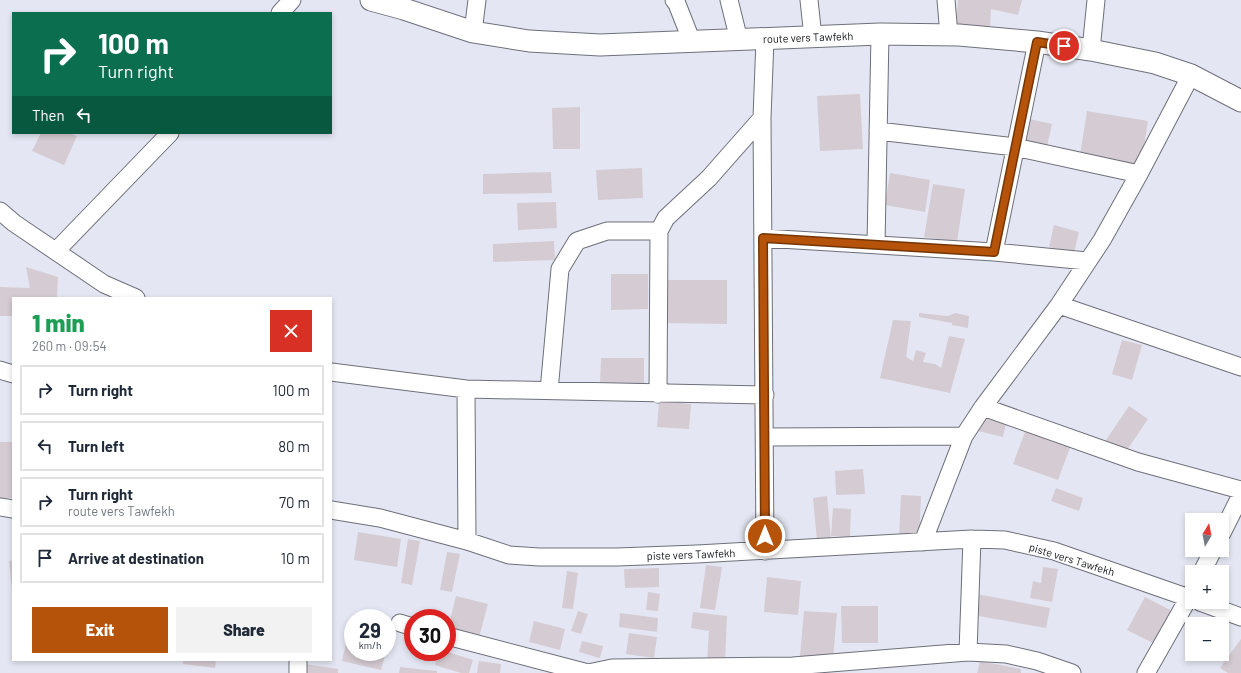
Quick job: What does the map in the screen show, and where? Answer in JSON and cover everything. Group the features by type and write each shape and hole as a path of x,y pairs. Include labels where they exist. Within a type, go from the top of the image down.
{"street":[{"path":"281,12 292,0"},
{"name":"route vers Tawfekh","path":"371,0 404,9 473,32 529,41 600,45 880,34 949,35 1037,42 1091,50 1155,63 1191,75 1241,101"},
{"path":"473,32 476,0"},
{"path":"674,0 692,42"},
{"path":"729,0 739,40"},
{"path":"809,0 813,37"},
{"path":"946,0 949,35"},
{"path":"1091,50 1096,0"},
{"path":"876,245 880,34"},
{"path":"765,39 762,118 766,437 765,551"},
{"path":"994,252 1037,42"},
{"path":"923,542 964,436 983,407 1088,262 1139,174 1191,75"},
{"path":"658,394 659,231 666,218 710,178 762,118"},
{"path":"878,132 1015,147 1139,174"},
{"path":"56,251 169,134"},
{"path":"0,211 14,223 104,284 134,297"},
{"path":"549,391 560,268 577,241 607,231 659,231"},
{"path":"763,238 994,252 1088,262"},
{"path":"1059,304 1241,367"},
{"path":"0,370 12,374"},
{"path":"332,372 466,389 765,395"},
{"path":"466,389 467,541"},
{"path":"983,407 1138,462 1241,490"},
{"path":"766,437 964,436"},
{"path":"1229,519 1241,495"},
{"path":"0,507 12,509"},
{"name":"piste vers Tawfekh","path":"332,510 380,518 467,541 509,555 617,557 765,551 972,539 1005,540 1054,551 1185,595"},
{"path":"968,652 972,539"},
{"path":"1146,673 1186,609"},
{"name":"piste vers Tawfekh","path":"1221,609 1241,617"},
{"path":"456,638 588,673 612,668 792,670 968,652 1006,654 1035,667 1072,673"},
{"path":"298,661 298,673"}],"building":[{"path":"958,0 1022,0 1018,15 991,9 990,27 956,25"},
{"path":"860,94 863,149 820,151 817,96"},
{"path":"580,107 580,149 553,149 552,108"},
{"path":"1087,111 1148,121 1141,165 1080,155"},
{"path":"1025,118 1052,124 1047,146 1020,141"},
{"path":"40,134 72,134 77,136 64,165 32,151"},
{"path":"642,168 643,198 598,200 596,170"},
{"path":"551,172 552,193 483,194 483,174"},
{"path":"890,173 930,180 925,212 885,205"},
{"path":"933,184 965,189 957,242 924,237"},
{"path":"556,202 557,228 518,230 517,203"},
{"path":"1054,225 1079,232 1074,253 1049,247"},
{"path":"554,241 555,260 493,262 493,244"},
{"path":"26,267 58,277 57,297 12,297 12,316 0,316 0,287 30,288"},
{"path":"611,274 648,274 648,309 611,310"},
{"path":"665,280 727,280 727,324 665,323"},
{"path":"919,313 948,316 955,313 969,316 968,328 952,325 952,323 919,317"},
{"path":"893,320 911,321 906,357 913,361 916,350 926,353 923,362 935,364 941,368 949,336 965,339 950,393 880,378"},
{"path":"1122,340 1142,345 1132,380 1112,374"},
{"path":"601,358 644,358 644,386 600,385"},
{"path":"659,401 691,404 689,429 657,427"},
{"path":"1129,406 1148,419 1123,456 1104,443"},
{"path":"982,418 1006,423 1003,437 978,431"},
{"path":"1026,429 1071,445 1058,480 1013,464"},
{"path":"0,442 12,442 12,498 0,498"},
{"path":"863,469 865,494 836,495 835,471"},
{"path":"1056,488 1083,498 1079,511 1051,501"},
{"path":"901,495 921,496 919,540 899,539"},
{"path":"827,496 831,540 817,541 813,498"},
{"path":"833,508 851,509 850,537 831,536"},
{"path":"358,532 401,539 397,567 354,560"},
{"path":"408,539 420,541 412,585 401,583"},
{"path":"447,552 460,554 452,592 440,590"},
{"path":"12,560 12,590 9,561"},
{"path":"706,565 722,567 715,610 700,608"},
{"path":"1043,567 1058,569 1052,602 1030,598 1033,581 1041,583"},
{"path":"659,568 659,587 625,588 624,569"},
{"path":"567,571 578,573 573,609 562,608"},
{"path":"767,577 801,581 798,615 764,612"},
{"path":"648,592 660,594 658,611 646,610"},
{"path":"977,594 1050,608 1046,628 973,615"},
{"path":"456,596 488,604 478,641 456,635 456,609 453,609"},
{"path":"1145,597 1172,611 1155,644 1127,630"},
{"path":"841,606 878,606 878,643 842,643"},
{"path":"578,611 588,614 581,634 571,631"},
{"path":"804,611 837,613 833,659 800,656"},
{"path":"693,612 727,616 725,663 707,662 709,631 691,628"},
{"path":"620,613 658,618 657,632 619,627"},
{"path":"534,621 565,629 560,650 529,642"},
{"path":"629,633 657,637 654,658 626,654"},
{"path":"1241,639 1241,673 1228,673 1220,668 1225,661 1229,661 1229,656"},
{"path":"582,641 603,646 600,658 579,652"},
{"path":"344,652 344,661 384,661 381,670 342,661"},
{"path":"456,655 473,660 469,673 461,673 435,665 436,661 456,661"},
{"path":"183,661 216,661 215,668 183,664"},
{"path":"479,661 501,664 500,673 477,673"},
{"path":"980,661 1021,669 1021,673 977,673"},
{"path":"305,664 338,669 338,673 304,673"},
{"path":"400,667 437,671 437,673 399,673"}],"route":[{"path":"765,536 766,437 763,238 994,252 1037,42 1064,46"}]}
